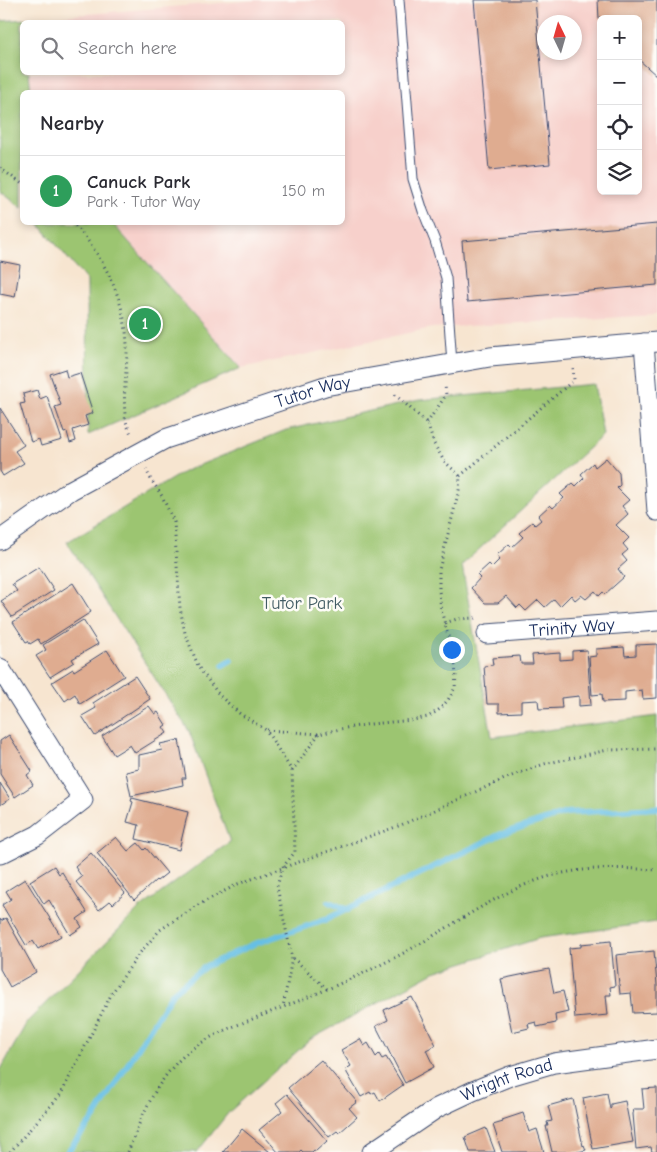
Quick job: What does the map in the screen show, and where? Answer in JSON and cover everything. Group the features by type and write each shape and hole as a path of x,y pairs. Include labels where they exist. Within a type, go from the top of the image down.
{"street":[{"name":"Tutor Way","path":"0,540 71,490 165,439 325,386 490,357 651,342"},
{"path":"651,342 657,511"},
{"name":"Trinity Way","path":"487,634 657,621"},
{"path":"0,668 83,800 38,835 0,854"},
{"name":"Wright Road","path":"372,1152 437,1108 472,1091 510,1076 554,1063 657,1048"}],"lane":[{"path":"399,0 413,179 446,278 447,365"}],"path":[{"path":"0,168 20,183"},
{"path":"75,225 99,256 118,298 124,321 127,348 126,421"},
{"path":"266,730 320,734 371,724 428,717 440,709 448,700 455,688 456,675 441,610 439,570 459,490 460,476 574,380 571,350"},
{"path":"427,423 446,395 447,365"},
{"path":"377,377 400,401 427,423 434,444 444,461 460,476"},
{"path":"150,478 162,496 174,522 180,608 191,650 200,668 220,696 239,713 266,730 292,771 295,852 282,868 277,888 292,958 283,1007"},
{"path":"445,623 467,618"},
{"path":"292,771 320,734"},
{"path":"10,1152 61,1094 112,993 138,954 160,930 198,905 238,884 401,825 509,777 544,764 608,750 657,749"},
{"path":"128,1152 139,1122 154,1094 186,1054 206,1040 227,1029 364,974 413,949 493,900 534,881 562,873 589,869 657,870"},
{"path":"292,958 327,989"}],"shaded area":[{"path":"256,0 657,0 657,315 432,328 241,368 114,225 345,225 345,90 31,90 29,75 345,75 345,20 26,19"}],"green space":[{"path":"26,19 20,20 20,75 29,75 31,90 20,90 20,206 0,191 0,21"},
{"path":"40,225 114,225 241,368 88,435 87,281"},
{"name":"Tutor Park","path":"594,384 603,435 462,565 492,737 657,716 657,922 540,938 434,972 311,1039 229,1112 197,1152 0,1152 0,1071 27,1022 139,909 230,842 189,731 67,542 185,471 286,430 419,400"}],"building":[{"path":"474,0 535,0 537,60 540,60 550,164 489,170"},
{"path":"598,0 657,0 657,76 642,63 642,15 599,15"},
{"path":"657,224 657,285 467,302 462,241"},
{"path":"0,261 20,265 15,297 0,294"},
{"path":"65,369 67,377 80,373 93,413 85,416 88,425 73,430 76,441 70,443 67,432 64,433 55,407 61,405 50,374"},
{"path":"37,390 40,399 47,396 62,440 41,446 39,439 31,442 20,404 25,403 23,394"},
{"path":"0,408 24,445 15,451 24,463 3,476 0,471"},
{"path":"606,458 619,473 620,485 617,488 629,500 622,506 628,514 616,525 629,538 623,544 628,550 622,555 627,561 618,569 624,577 605,594 603,592 599,596 595,591 586,599 581,595 575,600 571,595 560,606 554,599 545,607 538,600 526,611 520,605 517,608 506,596 498,603 485,603 471,588 480,578 477,575 489,564 492,567 500,559 497,555 509,544 512,547 523,537 519,533 532,522 535,525 541,520 538,516 550,505 553,508 564,498 560,494 573,483 576,486 584,478 581,474 593,463 595,467"},
{"path":"39,567 54,590 12,617 1,601 17,591 12,584"},
{"path":"73,583 91,612 41,644 38,639 30,644 28,641 26,642 13,622"},
{"path":"83,620 98,644 72,659 74,662 50,677 36,656 46,650 43,645"},
{"path":"657,644 657,698 643,699 642,690 625,692 625,701 603,702 602,694 592,695 589,657 596,656 596,649 624,647 625,656 636,655 636,645"},
{"path":"107,650 124,676 80,704 75,694 65,701 52,682 73,669 74,671"},
{"path":"587,650 591,705 579,706 579,696 561,698 562,708 539,709 538,700 521,701 521,712 499,713 499,704 487,704 484,666 493,665 492,658 520,656 521,664 533,664 532,655 560,653 560,660 572,659 572,651"},
{"path":"135,676 150,699 95,736 82,716 96,708 93,703"},
{"path":"149,706 155,714 158,712 166,725 163,727 167,733 135,753 130,745 114,755 102,736"},
{"path":"9,735 32,771 27,775 33,785 15,797 0,774 0,741"},
{"path":"179,740 186,778 182,778 183,785 131,796 126,772 139,769 139,755 162,750 160,744"},
{"path":"0,783 10,799 0,805"},
{"path":"132,798 188,812 179,850 136,839 139,825 127,822 133,802 131,801"},
{"path":"116,837 128,851 138,843 144,850 146,848 167,873 156,880 134,900 97,853"},
{"path":"91,853 125,893 113,904 110,901 99,910 76,882 82,877 75,867"},
{"path":"54,866 59,874 62,872 87,912 77,919 82,927 70,935 49,900 44,904 30,881"},
{"path":"25,879 61,936 38,949 33,941 26,945 2,905 11,899 6,891"},
{"path":"6,918 36,972 10,987 0,969 0,919 1,921"},
{"path":"611,941 615,986 610,987 611,995 606,995 608,1015 575,1018 569,948 581,947 581,944"},
{"path":"654,951 657,1012 633,1013 631,993 620,994 616,955"},
{"path":"549,969 554,993 563,991 568,1012 555,1015 556,1023 537,1027 536,1022 528,1024 529,1028 512,1032 501,979"},
{"path":"412,997 436,1045 426,1050 434,1067 405,1083 376,1026 388,1020 384,1010"},
{"path":"360,1039 364,1046 368,1043 376,1057 379,1054 382,1059 386,1057 403,1085 380,1101 375,1092 371,1094 370,1092 361,1097 347,1073 346,1069 351,1066 341,1050"},
{"path":"321,1060 357,1102 349,1108 357,1117 339,1133 337,1131 329,1137 288,1088"},
{"path":"657,1088 657,1152 652,1152 651,1147 636,1149 634,1109 644,1109 642,1089"},
{"path":"607,1093 610,1109 611,1104 625,1101 633,1142 593,1149 583,1098"},
{"path":"287,1094 327,1141 316,1151 278,1152 259,1130 282,1111 276,1103"},
{"path":"573,1099 583,1146 586,1150 578,1152 552,1152 546,1126 548,1126 547,1122 552,1121 548,1106"},
{"path":"523,1113 529,1132 537,1129 544,1152 502,1152 493,1125"},
{"path":"486,1128 495,1152 470,1152 465,1137"},
{"path":"242,1129 270,1152 223,1152"}],"waterway":[{"path":"223,665 231,660"},
{"path":"67,1152 94,1118 173,992 206,966 254,944 325,920 501,834 566,813 657,808"},
{"path":"329,902 348,910"}],"place":[{"name":"Canuck Park","path":"145,324"}]}
